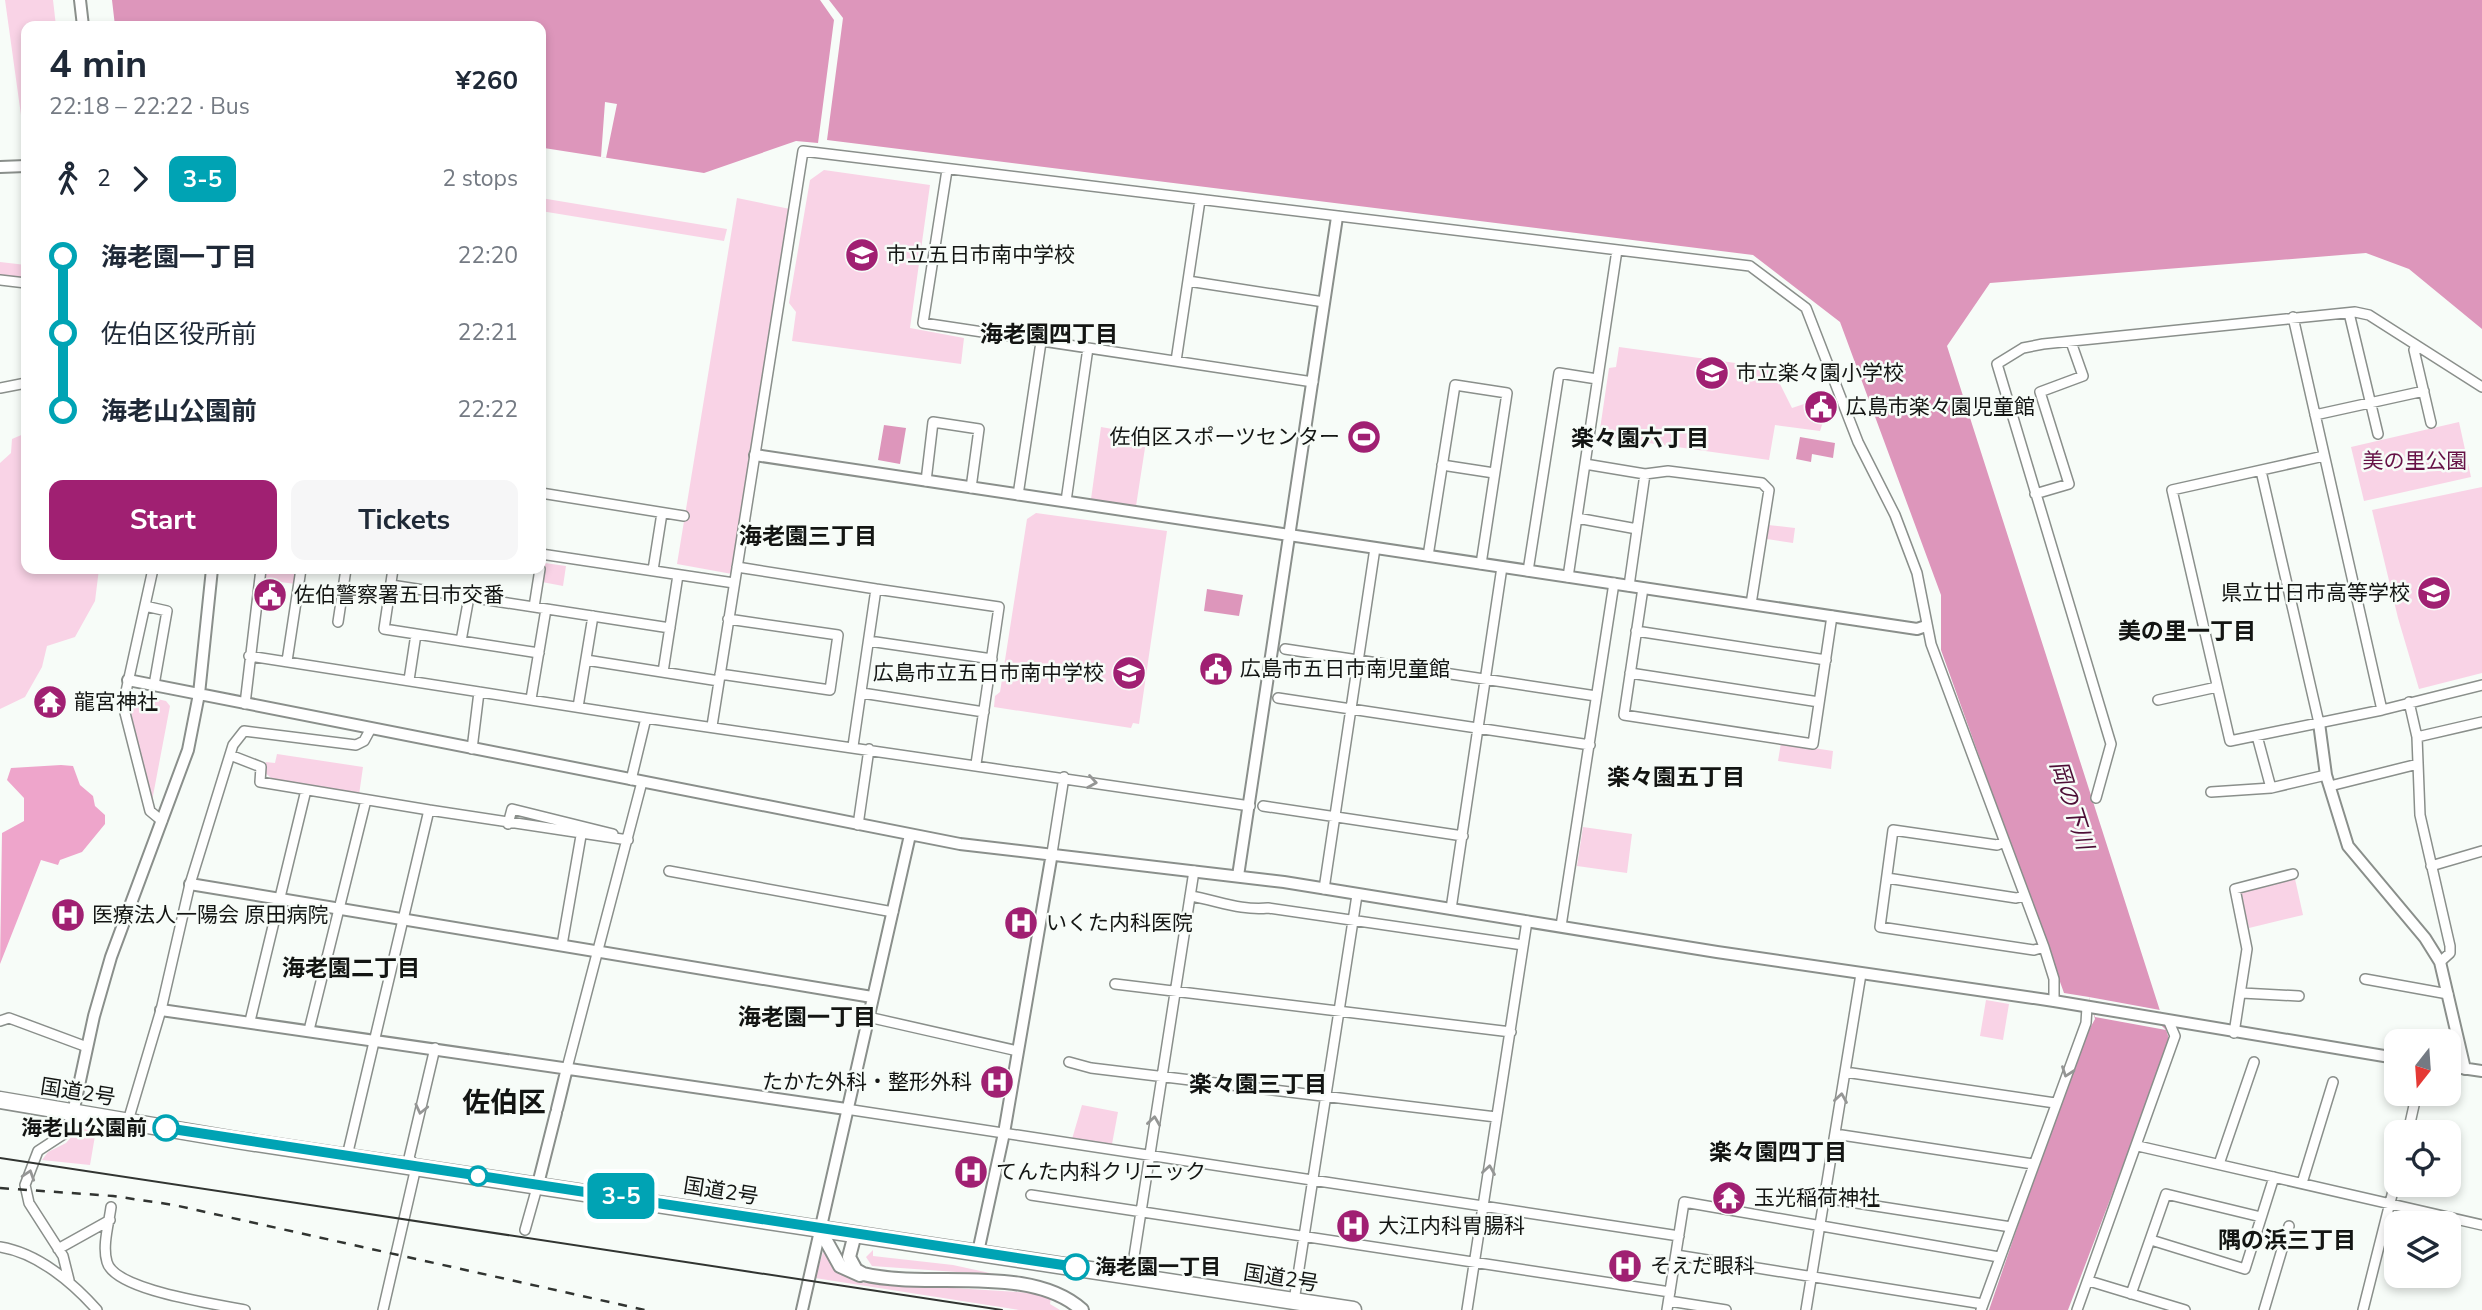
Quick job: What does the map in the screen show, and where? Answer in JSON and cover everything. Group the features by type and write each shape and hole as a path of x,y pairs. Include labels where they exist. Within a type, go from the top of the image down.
{"highway":[{"name":"国道2号","path":"0,1100 416,1167 1353,1310"}],"main road":[{"path":"819,1228 840,1266 853,1274 1022,1284 1059,1293 1082,1310"},
{"path":"855,1234 849,1257 856,1270 871,1276"}],"street":[{"path":"80,0 82,21"},
{"path":"712,726 803,151 1750,266 1807,308 1858,442 1895,515 1925,600 1926,626 2044,947 2054,979 2054,1001"},
{"path":"0,167 21,166"},
{"path":"947,170 923,324 1313,382"},
{"path":"1176,361 1200,200"},
{"path":"1238,876 1337,217"},
{"path":"1568,577 1617,250"},
{"path":"0,280 21,282"},
{"path":"1188,281 1324,302"},
{"path":"2349,313 2378,434"},
{"path":"2096,798 2111,744 1997,364 2023,348 2349,313 2369,315 2482,387"},
{"path":"2293,317 2382,710"},
{"path":"1018,495 1041,342"},
{"path":"2035,495 2069,484 2040,392 2083,376 2071,342"},
{"path":"2416,345 2414,350 2431,423"},
{"path":"1066,501 1088,348"},
{"path":"1528,571 1559,373 1597,379"},
{"path":"0,388 21,384"},
{"path":"1428,556 1455,385 1507,393 1480,564"},
{"path":"2315,415 2424,391"},
{"path":"926,481 933,422 979,429 971,488"},
{"path":"755,455 1917,629 1926,626"},
{"path":"2323,456 2172,490 2230,741 2382,710 2482,685"},
{"path":"1585,464 1645,474 1668,471 1762,483 1769,490 1751,604"},
{"path":"1442,465 1494,473"},
{"path":"2261,471 2319,723 2328,780 2347,846 2425,938 2440,962 2465,1069"},
{"path":"1629,586 1645,474"},
{"path":"546,495 684,516"},
{"path":"653,570 662,513"},
{"path":"1577,518 1637,529"},
{"path":"1324,889 1375,548"},
{"path":"546,555 734,583"},
{"path":"737,567 999,607 976,764"},
{"path":"1451,909 1502,567"},
{"path":"152,574 123,705 150,811 162,821"},
{"path":"69,1280 63,1256 32,1207 25,1185 40,1148 64,1134 73,1113 111,957 188,751 200,694 212,574"},
{"path":"245,704 260,574"},
{"path":"287,662 300,574"},
{"path":"338,622 345,574"},
{"path":"392,574 384,629 539,653"},
{"path":"534,607 540,574"},
{"path":"663,672 678,575"},
{"path":"1561,926 1614,583"},
{"path":"391,585 670,628"},
{"path":"1643,588 1624,715 1813,744 1832,616"},
{"path":"853,746 876,589"},
{"path":"461,641 468,597"},
{"path":"145,606 167,611 153,685"},
{"path":"531,699 546,608"},
{"path":"578,707 593,616"},
{"path":"586,660 663,672 830,690 838,635 728,619"},
{"path":"1636,631 1826,660"},
{"path":"409,680 416,634"},
{"path":"869,642 992,659"},
{"path":"1285,649 1596,696"},
{"path":"249,656 646,718 853,746 1250,806"},
{"path":"1630,673 1819,702"},
{"path":"128,680 910,835 1031,855 1052,853 1238,876 1861,974 2054,1001 2384,1056"},
{"path":"2158,700 2217,687"},
{"path":"472,750 479,692"},
{"path":"862,694 984,712"},
{"path":"1278,698 1590,745"},
{"path":"2409,702 2417,737 2420,815 2451,946 2450,953 2440,962"},
{"path":"525,1230 628,839 646,718"},
{"path":"2417,737 2482,722"},
{"path":"128,1121 161,1010 190,884 230,755 244,731 356,745 364,740 370,730"},
{"path":"2258,736 2271,788"},
{"path":"858,825 869,749"},
{"path":"230,755 261,767 260,782 508,824 582,830"},
{"path":"2211,792 2271,788 2418,764"},
{"path":"978,1252 1004,1133 1064,778"},
{"path":"250,1021 282,899 306,790"},
{"path":"309,1030 366,800"},
{"path":"1263,807 1463,836"},
{"path":"508,824 512,809 582,830 628,839"},
{"path":"347,1156 429,810"},
{"path":"562,945 582,830"},
{"path":"2004,842 1997,845 1894,830 1880,927 2034,950 2044,947"},
{"path":"802,1310 910,835"},
{"path":"2431,866 2482,851"},
{"path":"670,871 892,912"},
{"path":"1131,1276 1194,871"},
{"path":"2234,1033 2247,949 2235,889 2293,874"},
{"path":"1886,878 2017,898 2024,896"},
{"path":"190,884 872,997"},
{"path":"1294,1301 1357,895"},
{"path":"1190,896 1221,900 1239,907 1268,908 1522,945"},
{"path":"1467,1310 1527,921"},
{"path":"1807,1310 1861,974"},
{"path":"2365,979 2448,994"},
{"path":"1115,984 1511,1032"},
{"path":"2242,993 2299,996"},
{"path":"1676,1255 1982,1307 2090,1008"},
{"path":"161,1010 1150,1154 1679,1236"},
{"path":"867,1017 1018,1051"},
{"path":"0,1021 9,1018 87,1047"},
{"path":"2077,1310 2138,1146 2175,1036 2167,1022"},
{"path":"383,1310 416,1167 410,1158 435,1048"},
{"path":"1069,1062 1161,1076 1496,1117"},
{"path":"2220,1164 2254,1062"},
{"path":"2461,1068 2482,1071"},
{"path":"1845,1072 2055,1103"},
{"path":"2302,1183 2333,1082"},
{"path":"1835,1134 2033,1164"},
{"path":"2138,1146 2482,1225"},
{"path":"2151,1240 2245,1269 2274,1177"},
{"path":"2131,1294 2166,1194 2261,1217"},
{"path":"1031,1195 1475,1263 1726,1310"},
{"path":"2363,1310 2392,1197"},
{"path":"1824,1198 2011,1227"},
{"path":"32,1207 41,1201"},
{"path":"1669,1301 1684,1202 1999,1257"},
{"path":"111,1207 106,1260 108,1266 120,1276 177,1296 241,1310"},
{"path":"58,1249 110,1220"},
{"path":"2264,1310 2289,1226"},
{"path":"0,1247 14,1251 69,1280 97,1310"},
{"path":"2089,1281 2185,1310"}],"green space":[{"path":"5,0 53,0 55,21 21,21 21,115"},
{"path":"824,170 930,185 910,328 964,338 961,364 792,341 796,312 789,303 810,180"},
{"path":"737,198 790,209 732,574 677,564"},
{"path":"546,199 727,229 724,241 546,212"},
{"path":"0,262 21,264 21,278 0,276"},
{"path":"1619,347 1772,368 1792,408 1804,404 1809,417 1823,422 1820,431 1775,425 1769,460 1599,436 1609,368 1616,367"},
{"name":"美の里公園","path":"2459,422 2471,477 2364,501 2351,447"},
{"path":"1101,427 1147,435 1136,506 1091,499"},
{"path":"21,435 21,574 98,574 95,601 75,637 47,646 42,667 25,697 0,709 0,463 11,453 12,439"},
{"name":"県立廿日市高等学校","path":"2482,487 2482,673 2419,689 2398,618 2372,510"},
{"path":"1036,513 1167,531 1139,724 1133,723 1131,728 994,707 995,696 1000,692 1027,519"},
{"path":"1768,525 1795,528 1793,543 1767,539"},
{"path":"546,563 566,566 563,586 542,582 543,574 546,574"},
{"path":"265,574 298,574 296,584 264,580"},
{"path":"130,693 166,701 170,706 152,801 128,701"},
{"path":"1781,743 1833,751 1831,769 1778,761"},
{"path":"277,754 363,767 359,795 276,782 264,772 266,762 275,763"},
{"path":"1583,827 1632,834 1627,873 1577,866"},
{"path":"2295,879 2303,915 2249,928 2240,893"},
{"path":"1986,1000 2009,1004 2003,1040 1980,1036"},
{"path":"1082,1105 1118,1112 1112,1144 1072,1139"},
{"path":"79,1128 96,1130 90,1165 42,1160 48,1152 66,1143"},
{"path":"824,1249 845,1276 856,1282 1033,1293 1051,1298 1050,1304 1060,1310 1019,1310 815,1278"},
{"path":"873,1250 873,1256 953,1265 999,1275 872,1266 866,1257"}],"shaded area":[{"path":"73,766 80,785 93,796 95,806 105,815 105,824 82,852 60,860 58,865 41,860 0,964 2,833 24,821 24,798 7,780 11,768"}],"water":[{"path":"112,0 820,0 834,20 818,143 796,141 704,173 546,148 546,21 114,21"},
{"name":"岡の下川","path":"829,0 2482,0 2482,329 2409,269 2366,253 1990,283 1947,346 2170,1042 2068,1310 1989,1310 2078,1050 2095,1019 2089,997 2064,993 1941,650 1941,595 1840,322 1753,255 827,140 843,18"},
{"path":"884,425 906,428 900,464 878,460"},
{"path":"1800,437 1835,443 1833,458 1812,454 1811,462 1796,459"},
{"path":"1207,589 1243,595 1239,616 1204,611"}],"pier":[{"path":"605,102 617,104 606,158 601,157"},
{"path":"2089,997 2160,1010 2162,1026 2166,1030 2095,1017"}],"tram line":[{"path":"0,1158 1002,1310"}],"railway":[{"path":"0,1188 113,1196 174,1205 645,1310"}],"bus line":[{"name":"3-5","path":"166,1128 1076,1267"}],"place":[{"name":"市立五日市南中学校","path":"862,255"},
{"name":"市立楽々園小学校","path":"1712,373"},
{"name":"広島市楽々園児童館","path":"1821,407"},
{"name":"佐伯区スポーツセンター","path":"1364,437"},
{"name":"県立廿日市高等学校","path":"2434,593"},
{"name":"佐伯警察署五日市交番","path":"270,595"},
{"name":"広島市五日市南児童館","path":"1216,669"},
{"name":"広島市立五日市南中学校","path":"1129,673"},
{"name":"龍宮神社","path":"50,702"},
{"name":"医療法人一陽会 原田病院","path":"68,915"},
{"name":"いくた内科医院","path":"1021,923"},
{"name":"たかた外科・整形外科","path":"997,1082"},
{"name":"海老山公園前","path":"166,1128"},
{"name":"てんた内科クリニック","path":"971,1172"},
{"name":"玉光稲荷神社","path":"1729,1198"},
{"name":"大江内科胃腸科","path":"1353,1226"},
{"name":"そえだ眼科","path":"1625,1266"},
{"name":"海老園一丁目","path":"1076,1267"}],"district":[{"name":"海老園四丁目","path":"1049,334"},
{"name":"楽々園六丁目","path":"1640,438"},
{"name":"海老園三丁目","path":"808,536"},
{"name":"美の里一丁目","path":"2187,631"},
{"name":"楽々園五丁目","path":"1676,777"},
{"name":"海老園二丁目","path":"351,968"},
{"name":"海老園一丁目","path":"807,1017"},
{"name":"楽々園三丁目","path":"1258,1084"},
{"name":"佐伯区","path":"504,1102"},
{"name":"楽々園四丁目","path":"1778,1152"},
{"name":"隅の浜三丁目","path":"2287,1240"}]}
